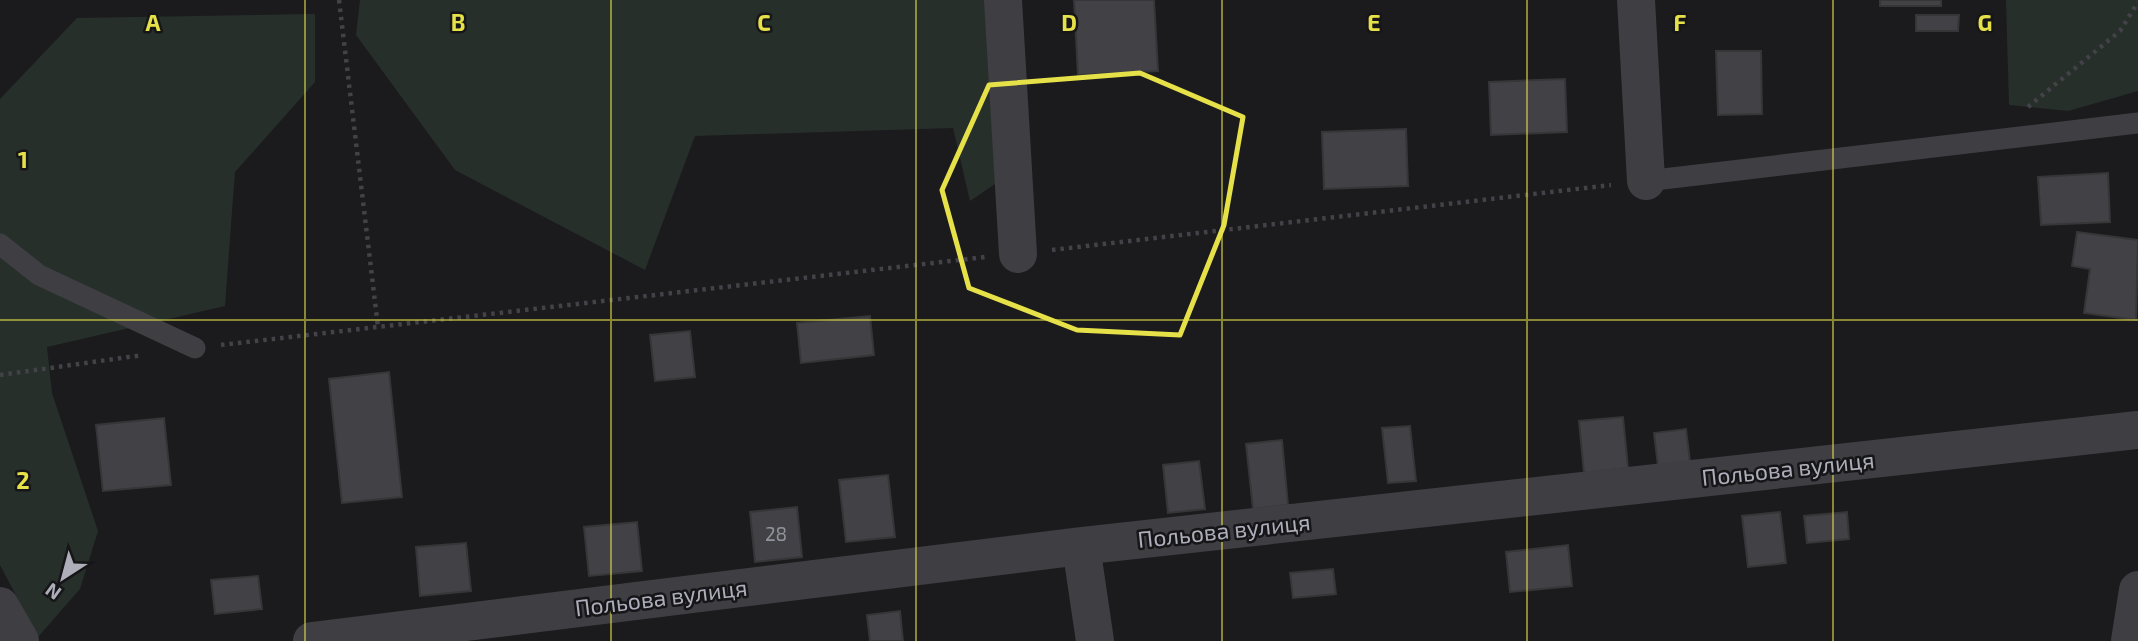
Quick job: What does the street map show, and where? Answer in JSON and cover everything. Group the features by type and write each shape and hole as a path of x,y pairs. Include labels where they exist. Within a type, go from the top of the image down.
{"street":[{"path":"1003,0 1018,254"},
{"path":"1636,0 1646,181"},
{"name":"Польова вулиця","path":"312,641 1081,546 2138,430"},
{"path":"1081,546 1096,641"},
{"path":"2130,641 2138,590"},
{"path":"0,606 20,641"}],"lane":[{"path":"1646,181 2138,123"},
{"path":"0,244 39,275 195,348"}],"path":[{"path":"340,0 377,327"},
{"path":"1986,141 2120,31 2138,2"},
{"path":"0,376 195,348 1646,181"}],"highlighted area":[{"path":"1140,73 1243,117 1224,225 1180,335 1077,330 969,288 942,190 989,85"}],"shaded area":[{"path":"360,0 989,0 998,182 970,201 953,128 695,136 645,270 455,170 356,35"},
{"path":"2006,0 2138,0 2138,91 2068,111 2009,105"},
{"path":"315,14 315,82 235,172 225,306 47,347 52,393 98,531 80,589 38,637 0,565 0,99 77,18"}],"building":[{"path":"1074,0 1154,0 1158,71 1078,75"},
{"path":"1880,0 1941,0 1941,6 1880,6"},
{"path":"1916,15 1959,15 1958,31 1916,31"},
{"path":"1716,51 1761,51 1762,114 1718,115"},
{"path":"1565,79 1567,132 1491,135 1489,82"},
{"path":"1406,129 1408,186 1324,189 1322,132"},
{"path":"2108,173 2110,222 2041,225 2038,177"},
{"path":"2077,232 2138,240 2136,320 2084,313 2090,269 2072,266"},
{"path":"870,316 874,355 801,363 797,323"},
{"path":"690,331 695,377 655,381 650,335"},
{"path":"389,372 402,497 342,503 329,379"},
{"path":"1623,417 1628,468 1584,473 1579,421"},
{"path":"164,418 171,485 103,491 96,425"},
{"path":"1410,426 1416,481 1388,483 1382,428"},
{"path":"1686,429 1690,462 1658,466 1654,433"},
{"path":"1282,440 1288,505 1253,509 1246,444"},
{"path":"1199,461 1205,509 1168,513 1163,465"},
{"path":"888,475 895,537 846,542 839,480"},
{"path":"797,507 802,557 755,562 750,512"},
{"path":"1780,512 1786,563 1748,567 1742,516"},
{"path":"1847,512 1849,539 1807,543 1804,516"},
{"path":"637,522 642,571 589,576 584,527"},
{"path":"466,543 471,591 420,596 416,547"},
{"path":"1568,545 1572,586 1510,592 1506,552"},
{"path":"1333,569 1336,594 1293,598 1290,573"},
{"path":"258,576 262,609 215,614 211,580"},
{"path":"900,611 903,641 870,641 867,615"}]}
